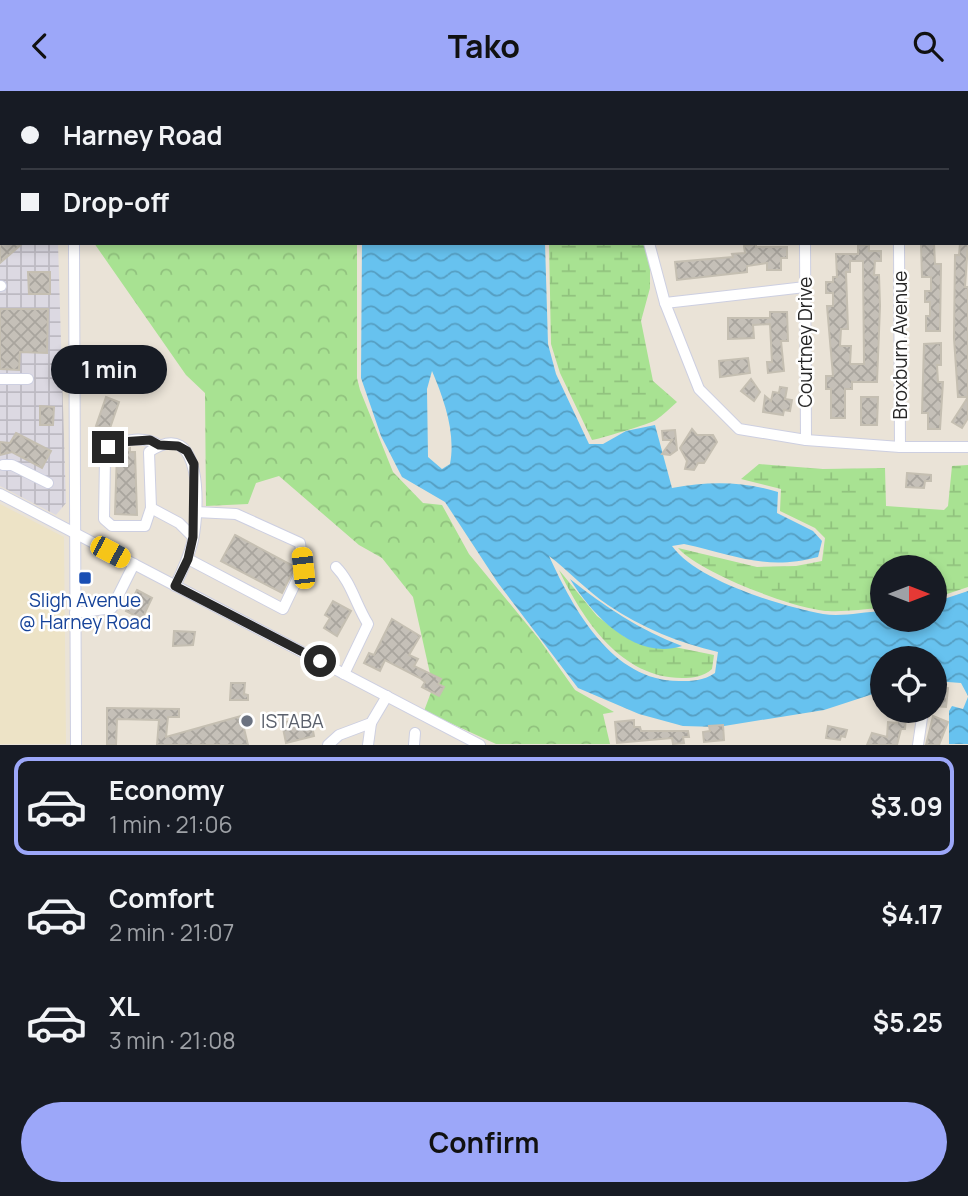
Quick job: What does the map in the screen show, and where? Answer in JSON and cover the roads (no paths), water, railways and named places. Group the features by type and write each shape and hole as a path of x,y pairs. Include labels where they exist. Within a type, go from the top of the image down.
{"street":[{"path":"74,245 76,744"},
{"path":"650,245 665,303 699,389 739,429 806,440 900,447 968,447"},
{"name":"Courtney Drive","path":"805,245 806,440"},
{"name":"Broxburn Avenue","path":"899,245 900,447"},
{"path":"665,303 805,286"},
{"path":"0,379 28,379"},
{"path":"159,445 149,453 151,508 145,526 112,526 104,519 105,459 108,447 120,442 150,440 159,445 178,446 187,451 194,464 196,513 188,559 175,586"},
{"path":"1,468 12,465 48,483"},
{"path":"0,494 480,744"},
{"path":"151,508 179,523 193,537"},
{"path":"188,559 283,609 303,568 300,543 236,514 196,513"},
{"path":"75,613 112,608 134,564"},
{"path":"336,567 345,576 355,603 368,624 344,674"},
{"path":"368,744 371,723 387,696"},
{"path":"328,744 339,735 371,723"},
{"path":"918,744 921,723"}],"water":[{"path":"362,245 545,245 548,344 556,374 589,444 603,444 626,431 655,425 672,488 725,483 778,492 777,513 813,531 822,541 818,557 782,562 750,560 684,544 672,546 684,559 720,581 785,605 830,615 870,612 870,632 947,632 947,598 968,591 968,696 961,683 947,682 947,646 870,646 870,695 824,710 718,727 683,726 639,714 578,688 498,583 445,502 402,477 381,436 361,378","holes":["432,371 445,405 450,428 450,464 442,469 428,457 427,389","549,556 621,613 647,628 718,652 715,673 698,680 655,678 634,669 615,656 583,619"]},
{"path":"570,579 623,617 682,646 665,649 632,641 617,632 590,607"},
{"path":"968,697 968,744 949,744 949,711 952,706 963,709"}],"place":[{"name":"Sligh Avenue @ Harney Road","path":"85,578"},
{"name":"ISTABA","path":"247,721"}]}
